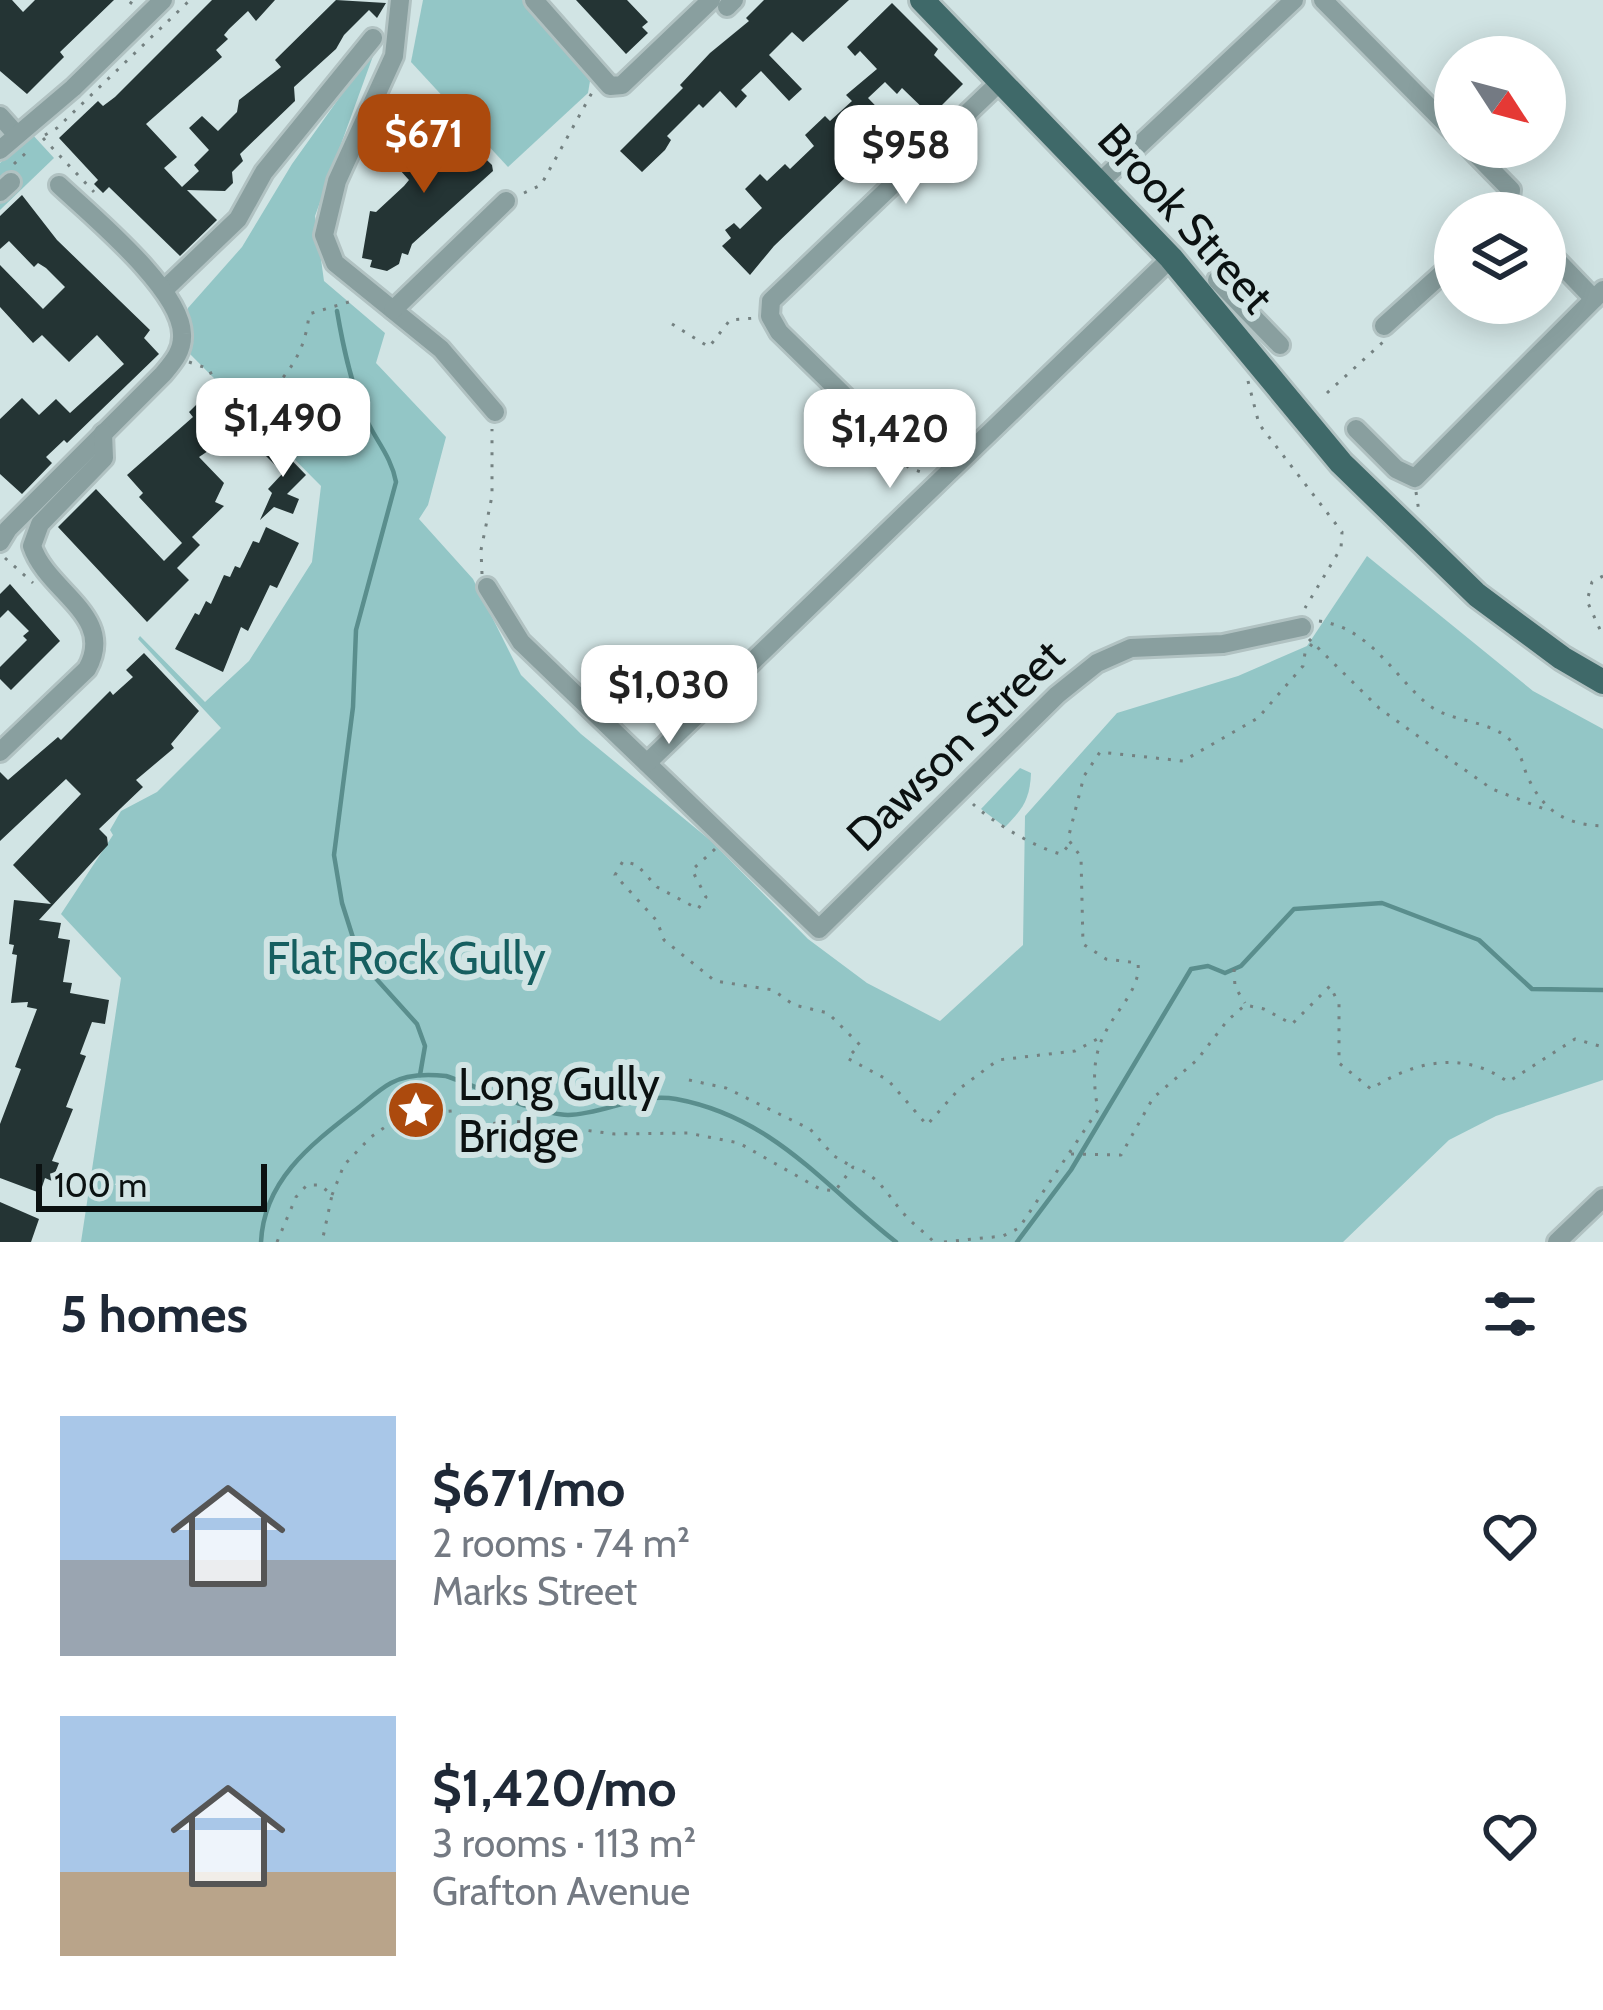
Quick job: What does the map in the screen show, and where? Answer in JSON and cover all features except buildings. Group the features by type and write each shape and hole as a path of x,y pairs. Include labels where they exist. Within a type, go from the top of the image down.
{"main road":[{"name":"Brook Street","path":"925,1 1171,258 1243,324 1341,463 1378,501 1477,595 1544,646 1603,682"}],"street":[{"path":"6,172 16,134 73,88 163,0"},
{"path":"400,0 394,56 337,181 324,235 335,262 441,349 495,412"},
{"path":"534,0 610,86 622,86 724,2"},
{"path":"1100,182 1294,0"},
{"path":"1323,0 1434,112"},
{"path":"164,290 238,219 264,172 373,38"},
{"path":"867,418 779,332 769,312 776,292 1001,80"},
{"path":"0,116 16,134"},
{"path":"1490,168 1511,192"},
{"path":"4,538 177,358 183,339 181,320 164,290 59,184"},
{"path":"393,310 506,201"},
{"path":"647,763 1171,258"},
{"path":"1356,429 1396,470 1414,478 1598,295 1566,267"},
{"path":"1217,280 1243,324 1280,345"},
{"path":"1384,326 1434,281"},
{"path":"0,752 87,669 95,655 97,638 92,624 40,564 32,546 40,524 100,465 106,448 103,433"},
{"path":"487,587 521,642 725,839"},
{"name":"Dawson Street","path":"725,839 819,929 1057,694 1113,654 1131,648 1307,636"},
{"path":"1557,1242 1603,1198"}],"path":[{"path":"506,201 541,185 600,77"},
{"path":"6,172 41,137"},
{"path":"48,145 95,193"},
{"path":"209,369 224,401 238,412 268,396 307,342 308,314 371,295"},
{"path":"672,324 709,347 730,320 769,312"},
{"path":"1327,393 1383,344 1384,326"},
{"path":"960,790 1011,833 1057,854 1066,851 1084,776 1100,752 1183,761 1258,718 1303,666 1305,608 1341,548 1342,532 1259,424 1248,379"},
{"path":"487,587 479,567 492,496 495,412"},
{"path":"867,418 874,433 909,468 920,470 937,484"},
{"path":"1414,478 1421,524"},
{"path":"4,538 29,583"},
{"path":"1603,576 1592,582 1586,601 1603,636"},
{"path":"1307,636 1321,621 1347,627 1438,712 1506,736 1551,812"},
{"path":"1307,636 1379,708 1492,789 1577,824 1603,826"},
{"path":"725,839 692,870 706,897 698,909 657,887 637,865 623,861 615,874 657,921 664,940 715,981 773,990 794,1005 828,1012 860,1045 847,1058 888,1080 927,1124 958,1089 998,1060 1075,1051 1102,1036"},
{"path":"944,1242 1003,1236 1019,1228 1098,1110 1094,1078 1102,1036 1140,977 1138,963 1106,959 1083,944 1082,857 1070,843"},
{"path":"1234,969 1234,987 1245,1005 1292,1024 1330,986 1339,1004 1339,1064 1371,1089 1391,1076 1440,1059 1491,1070 1508,1082 1575,1039 1603,1047"},
{"path":"1071,1154 1121,1155 1153,1098 1197,1060 1245,1005"},
{"path":"689,1080 726,1088 810,1129 834,1156 861,1168 886,1189 934,1242"},
{"path":"322,1242 344,1165 402,1115 452,1111 481,1125 512,1121 615,1134 688,1133 739,1143 820,1189 836,1190 853,1167"},
{"path":"277,1242 296,1197 307,1186 320,1185 332,1195"}],"green space":[{"path":"423,0 524,0 590,81 588,93 508,167 411,62"},
{"name":"Flat Rock Gully","path":"377,45 315,216 324,281 385,333 376,363 446,437 428,505 419,519 473,579 521,675 581,734 710,840 808,939 867,983 940,1021 1023,945 1025,816 1117,713 1238,676 1307,646 1367,556 1533,691 1603,729 1603,1080 1496,1116 1449,1140 1343,1242 81,1242 121,978 61,914 113,835 110,830 121,811 157,792 221,728 138,639 140,636 205,702 249,661 312,562 321,486 189,353 188,308 242,247 292,164"},
{"path":"31,133 54,158 0,210 0,163"},
{"path":"1020,768 1031,773 1029,790 1021,809 1005,827 981,809"}],"waterway":[{"path":"337,311 359,401 396,482 356,630 353,707 334,855 355,944 371,973 417,1024 425,1046 420,1075"},
{"path":"1017,1242 1071,1170 1191,969 1208,966 1225,973 1241,966 1294,909 1382,903 1479,940 1532,989 1603,990"},
{"path":"261,1242 270,1201 306,1152 386,1086 425,1075 446,1076 555,1114 582,1114 663,1098 710,1108 769,1137 896,1242"}],"place":[{"name":"Long Gully Bridge","path":"416,1110"}]}
